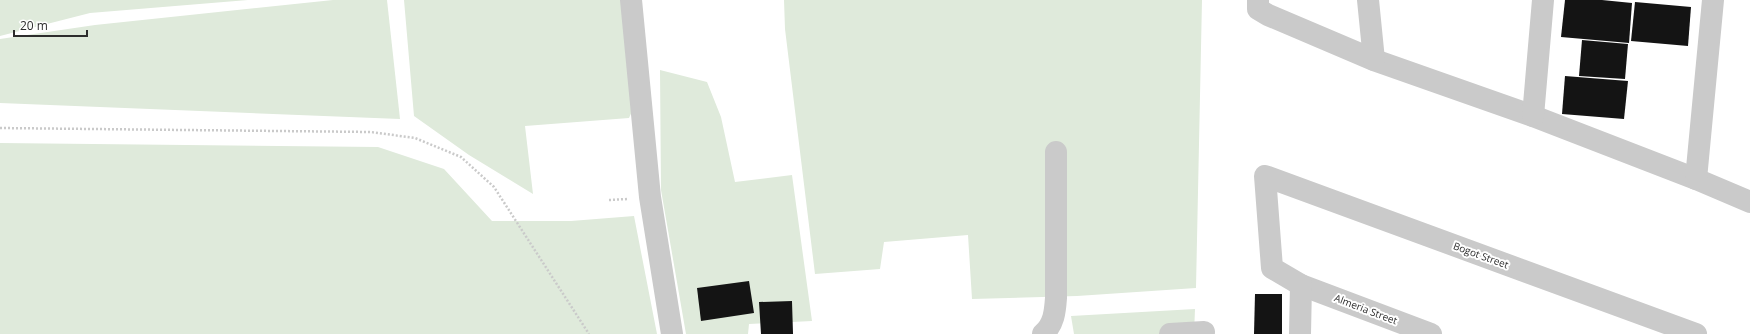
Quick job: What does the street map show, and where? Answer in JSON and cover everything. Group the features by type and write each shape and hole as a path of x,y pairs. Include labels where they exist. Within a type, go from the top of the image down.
{"street":[{"path":"631,0 650,197 672,334"},
{"path":"1258,0 1258,9 1268,15 1374,60 1533,116 1696,179 1750,202"},
{"path":"1368,0 1374,60"},
{"path":"1533,116 1543,0"},
{"path":"1696,179 1713,0"},
{"path":"1043,334 1049,328 1054,317 1056,298 1056,152"},
{"name":"Almeria Street","path":"1265,176 1272,268 1301,285 1431,334"},
{"name":"Bogot Street","path":"1265,176 1696,334"},
{"path":"1300,334 1301,285"},
{"path":"1170,334 1204,332"}],"path":[{"path":"0,128 371,132 415,138 461,157 494,187 590,334"}],"green space":[{"path":"0,0 248,0 90,13 0,36"},
{"path":"333,0 387,0 400,119 0,103 0,39 95,25"},
{"path":"404,0 624,0 633,109 629,118 525,126 533,194 469,155 414,116"},
{"path":"784,0 1202,0 1196,288 1077,296 972,299 968,235 884,242 880,269 815,274 785,29"},
{"path":"660,70 707,82 721,117 735,182 792,175 812,321 749,324 748,334 686,334 661,190"},
{"path":"0,143 378,147 444,169 492,221 571,221 634,216 657,334 0,334"},
{"path":"1195,309 1194,334 1074,334 1071,316"}],"building":[{"path":"1565,0 1602,0 1632,3 1629,43 1561,37"},
{"path":"1635,2 1691,7 1688,46 1631,41"},
{"path":"1582,40 1628,44 1625,79 1579,76"},
{"path":"1565,76 1628,81 1624,119 1562,114"},
{"path":"749,281 754,313 701,321 697,288"},
{"path":"1255,294 1282,294 1282,334 1254,334"},
{"path":"792,301 793,334 761,334 759,302"}]}
